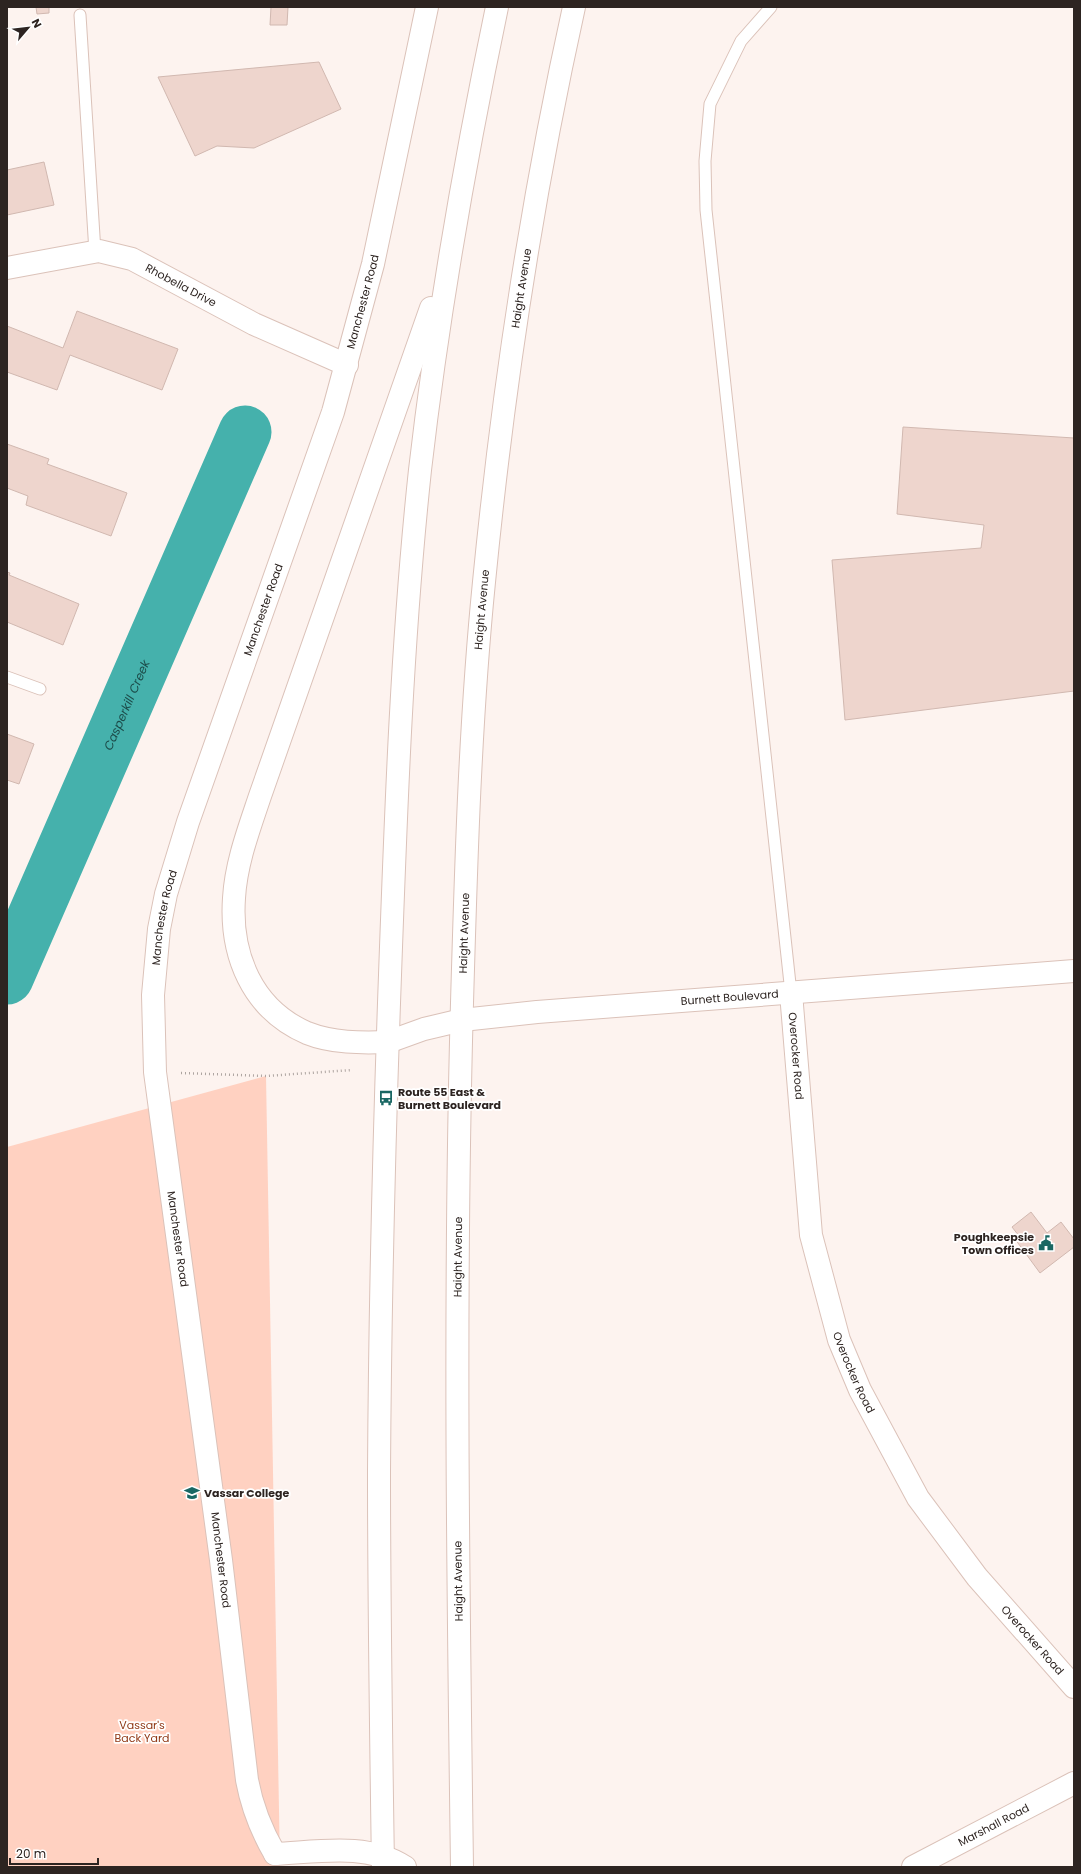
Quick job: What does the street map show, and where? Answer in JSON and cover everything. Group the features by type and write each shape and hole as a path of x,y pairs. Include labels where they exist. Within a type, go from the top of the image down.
{"main road":[{"name":"Manchester Road","path":"277,1861 259,1825 247,1780 221,1560 155,1072 153,995 159,929 166,894 176,859 259,620 318,457 347,365 373,264 427,7"},
{"path":"383,1861 379,1473 388,1042 397,778 408,596 427,415 450,256 478,99 497,7"},
{"name":"Haight Avenue","path":"462,1867 457,1487 457,1275 462,1020 469,797 484,582 502,422 523,278 543,158 574,7"},
{"name":"Rhobella Drive","path":"7,268 100,251 132,259 254,324 347,365"},
{"name":"Burnett Boulevard","path":"450,256 260,796 242,853 234,898 233,921 239,958 244,972 261,998 276,1012 307,1033 324,1038 364,1043 388,1042 424,1030 462,1020 537,1012 1074,971"},
{"name":"Overocker Road","path":"791,993 811,1235 839,1340 860,1390 918,1498 977,1577 1074,1687"},
{"name":"Marshall Road","path":"913,1867 1074,1783"},
{"path":"277,1861 348,1851 405,1867"}],"lane":[{"path":"771,7 741,41 710,104 705,161 707,218 791,993"},
{"path":"80,15 96,252"},
{"path":"7,677 40,689"}],"path":[{"path":"176,1073 266,1076 354,1070"}],"green space":[{"name":"Vassar's Back Yard","path":"266,1076 280,1867 7,1867 7,1147"}],"building":[{"path":"36,7 49,7 49,13 37,14"},
{"path":"271,7 288,7 287,25 270,25"},
{"path":"319,62 341,109 254,148 217,146 195,156 158,77"},
{"path":"44,162 54,205 7,215 7,170"},
{"path":"77,311 178,349 162,390 70,355 57,390 7,372 7,326 63,348"},
{"path":"903,427 1074,438 1074,691 845,720 832,560 981,548 984,525 897,514"},
{"path":"7,444 49,459 47,464 127,493 111,536 26,505 28,496 7,488"},
{"path":"7,572 10,573 9,575 79,604 63,645 7,622"},
{"path":"7,734 34,744 19,784 7,780"},
{"name":"Poughkeepsie Town Offices","path":"1031,1212 1047,1233 1061,1222 1074,1239 1074,1247 1040,1273 1015,1239 1019,1236 1012,1227"}],"waterway":[{"name":"Casperkill Creek","path":"7,978 245,432"}],"place":[{"name":"Route 55 East & Burnett Boulevard","path":"386,1098"},
{"name":"Poughkeepsie Town Offices","path":"1046,1243"},
{"name":"Vassar College","path":"192,1493"}]}
